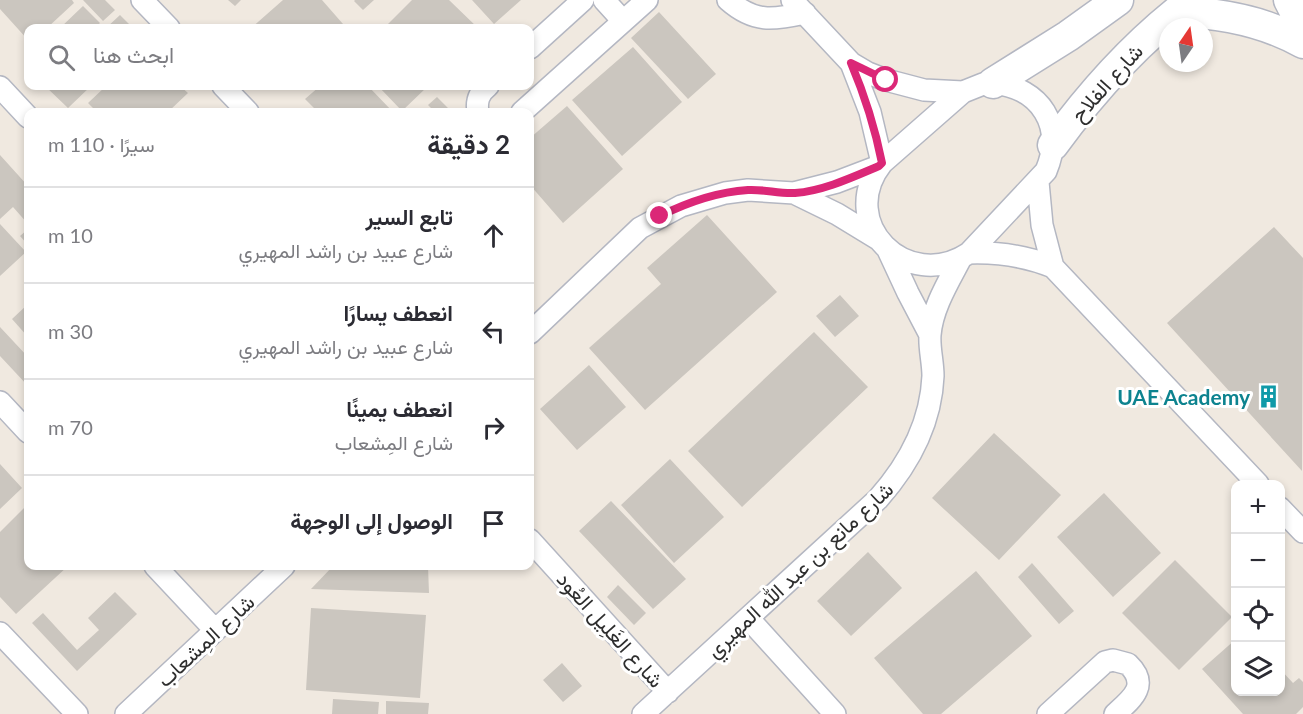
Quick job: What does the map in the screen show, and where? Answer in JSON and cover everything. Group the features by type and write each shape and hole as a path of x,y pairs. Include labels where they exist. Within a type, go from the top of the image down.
{"main road":[{"path":"993,83 1068,36 1118,0"},
{"path":"1289,0 1303,27"},
{"path":"1184,6 1248,20 1303,43"},
{"name":"شارع الفلاح","path":"1053,145 1116,67 1184,6"}],"street":[{"path":"142,0 165,24"},
{"path":"534,44 583,0"},
{"path":"604,0 623,21"},
{"path":"526,108 647,0"},
{"path":"728,0 744,12 763,19 783,18 798,7 851,63 886,80 905,86 924,90 963,92"},
{"path":"851,63 870,112 880,164 868,190 867,203 870,222 883,244"},
{"path":"534,329 640,228 660,216 681,206 725,193 748,190 794,193 837,182 880,164 963,92 983,84 1007,85 1032,96 1048,118 1052,131 1051,158 1038,182 965,256 950,263 923,266 899,258 883,244 837,214 794,193"},
{"path":"0,87 24,113"},
{"path":"227,90 244,108"},
{"path":"478,108 479,97 485,90"},
{"path":"1038,182 1042,225 1053,267"},
{"name":"شارع مانع بن عبد الله المهيري","path":"643,714 878,500 906,463 925,421 930,400 933,356 930,335 883,244"},
{"path":"965,256 1004,253 1038,260 1053,267 1254,480"},
{"name":"شارع مانع بن عبد الله المهيري","path":"930,335 942,295 965,256"},
{"path":"0,402 24,428"},
{"path":"1285,512 1303,532"},
{"name":"شارع الغَلِيل العُود","path":"534,544 668,692"},
{"path":"159,570 216,630"},
{"name":"شارع المِشعاب","path":"126,714 280,570"},
{"path":"748,618 835,714"},
{"path":"0,633 77,714"},
{"path":"1048,714 1099,667 1113,660 1128,664 1138,677 1136,693 1115,714"}],"building":[{"path":"0,0 72,0 74,3 51,24 24,24 24,36 0,9"},
{"path":"83,0 105,0 115,10 103,21"},
{"path":"228,0 241,0 235,6"},
{"path":"283,0 322,0 343,24 256,24"},
{"path":"355,0 374,0 363,10"},
{"path":"412,0 449,0 474,24 388,24"},
{"path":"472,0 521,0 494,24"},
{"path":"83,6 100,23 99,24 64,24"},
{"path":"659,12 716,74 688,99 631,38"},
{"path":"120,15 129,24 110,24"},
{"path":"633,47 682,102 622,156 572,100"},
{"path":"49,90 87,90 68,108"},
{"path":"102,90 185,90 188,93 172,108 93,108 88,103"},
{"path":"315,90 372,90 389,108 314,108 305,99"},
{"path":"382,90 424,90 405,108 399,108"},
{"path":"437,97 448,108 431,108 428,105"},
{"path":"567,106 623,169 563,223 534,190 534,135"},
{"path":"0,155 24,182 24,219 13,207 0,219"},
{"path":"707,215 777,292 645,410 589,348 661,284 647,268"},
{"path":"0,224 24,250 24,254 0,276"},
{"name":"UAE Academy","path":"1274,227 1303,258 1302,471 1167,323"},
{"path":"840,295 859,316 835,337 816,316"},
{"path":"24,308 24,332 12,319"},
{"path":"0,327 24,353 24,382 0,356"},
{"path":"814,332 868,387 742,507 688,451"},
{"path":"589,365 626,407 577,450 540,409"},
{"path":"994,433 1061,495 999,560 932,498"},
{"path":"670,459 724,517 674,563 621,505"},
{"path":"0,464 22,488 0,509"},
{"path":"1104,493 1161,553 1113,597 1057,537"},
{"path":"611,501 686,579 653,609 579,531"},
{"path":"24,508 24,570 64,570 16,614 0,597 0,532"},
{"path":"868,552 902,588 851,636 817,601"},
{"path":"1175,560 1231,618 1179,670 1122,613"},
{"path":"1032,563 1074,611 1059,624 1018,577"},
{"path":"329,570 428,570 429,593 311,589"},
{"path":"976,571 1032,636 941,714 923,714 874,658"},
{"path":"618,585 646,613 634,625 607,597"},
{"path":"115,592 137,614 77,671 32,623 43,613 77,650 99,630 88,618"},
{"path":"311,608 426,615 420,698 306,690"},
{"path":"1231,643 1231,696 1285,696 1285,674 1293,683 1299,678 1303,682 1303,707 1296,714 1243,714 1202,669"},
{"path":"562,663 582,686 563,702 543,680"},
{"path":"333,699 379,702 378,714 332,714"},
{"path":"386,701 429,703 428,714 386,714"}],"place":[{"name":"UAE Academy","path":"1268,396"}],"route":[{"path":"660,216 702,198 748,190 794,193 837,182 879,166 882,163 877,137 851,63 886,80"}]}
